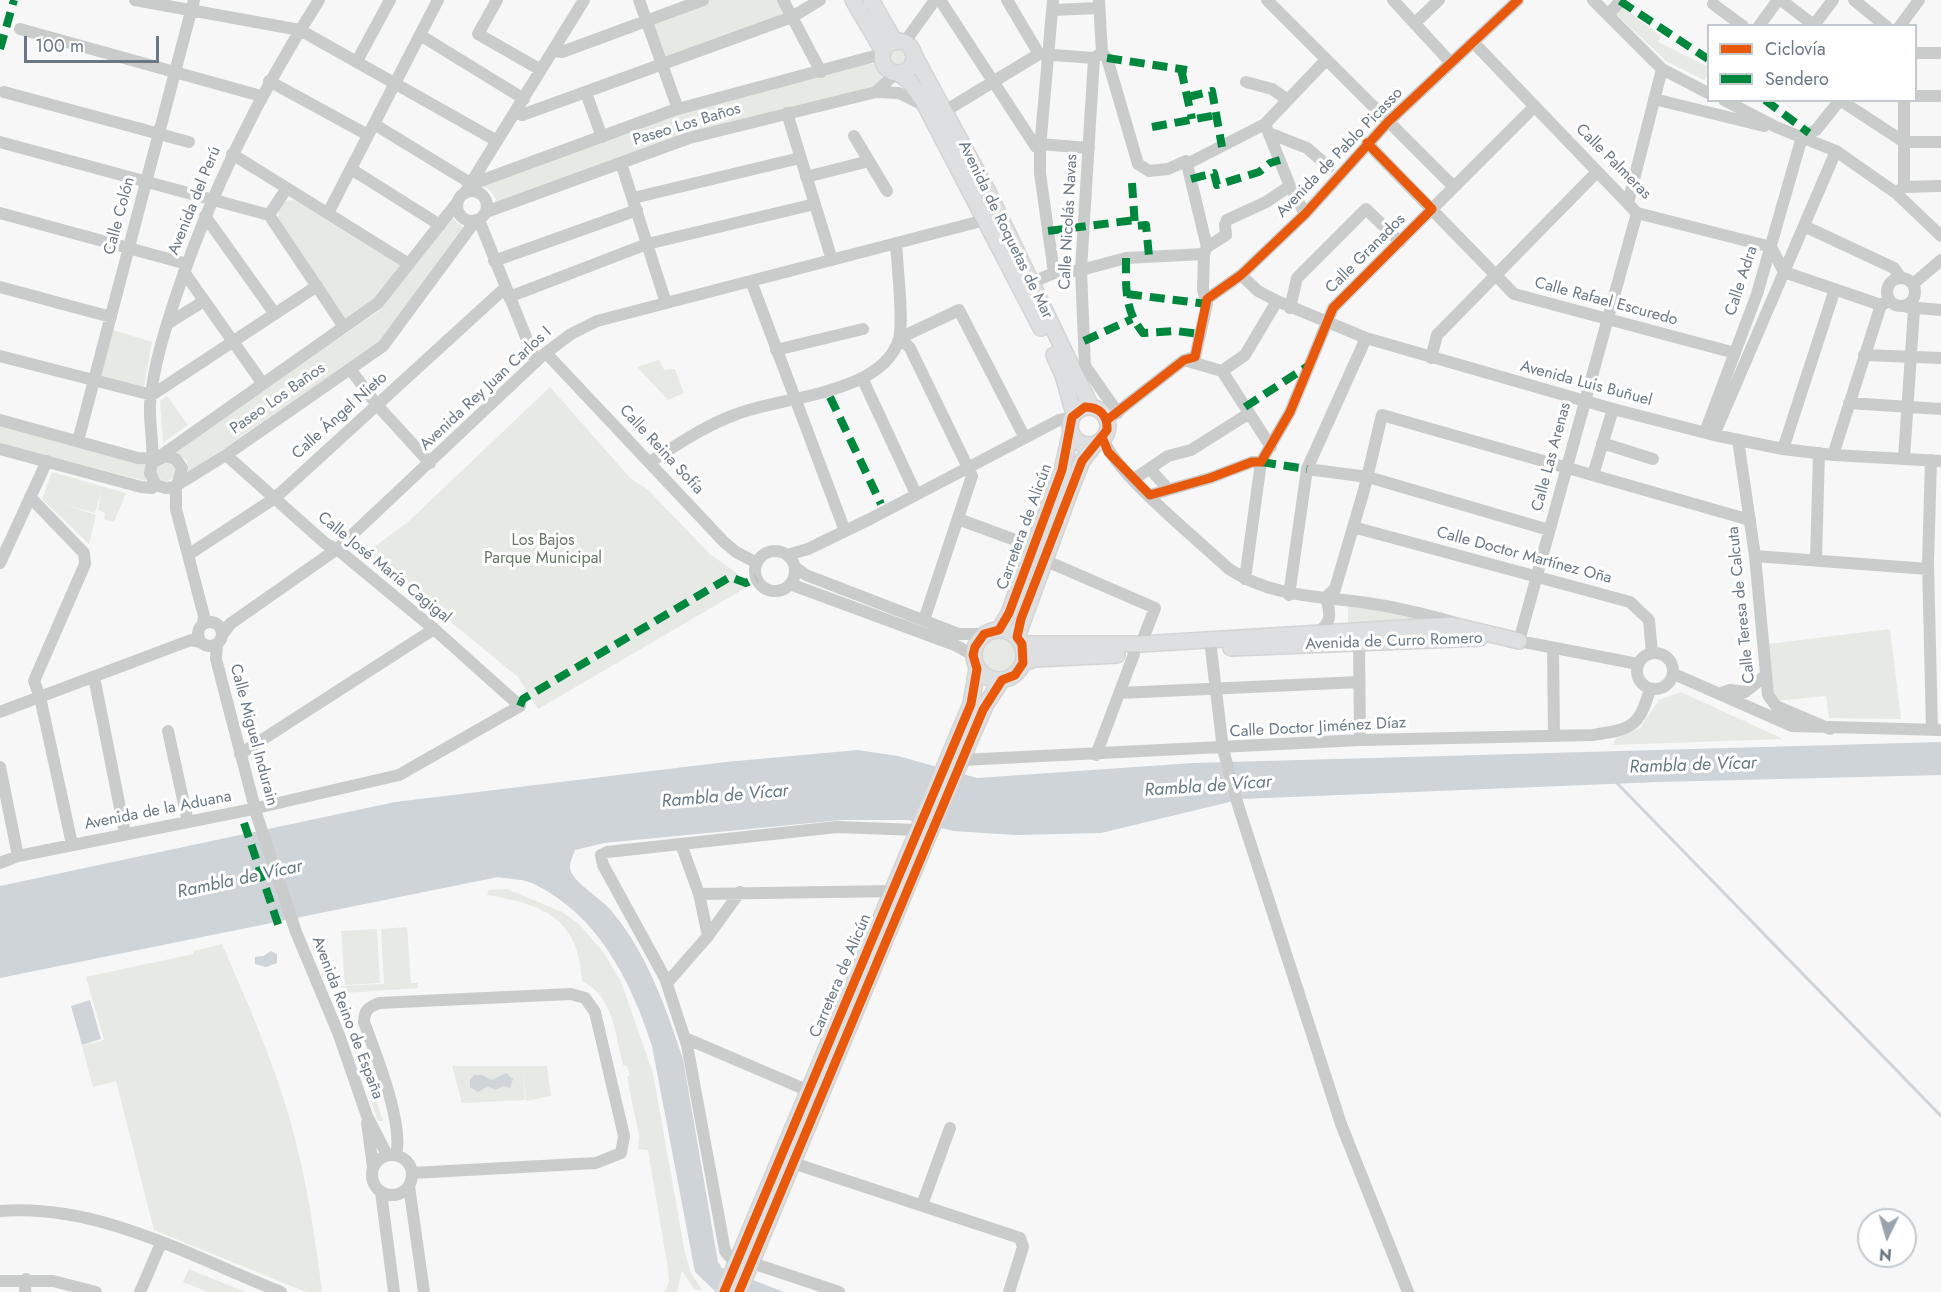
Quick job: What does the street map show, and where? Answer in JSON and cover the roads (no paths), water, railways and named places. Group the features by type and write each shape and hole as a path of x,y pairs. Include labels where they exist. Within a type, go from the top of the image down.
{"main road":[{"name":"Avenida de Roquetas de Mar","path":"854,0 945,111 987,189 1091,407"},
{"name":"Avenida de Roquetas de Mar","path":"871,0 896,49"},
{"name":"Avenida de Roquetas de Mar","path":"896,49 884,66 909,81 926,106 1063,375 1072,421"},
{"path":"896,49 909,69 897,73"},
{"path":"1085,407 1091,407 1112,416 1107,430 1099,441 1078,441 1072,421 1085,407"},
{"name":"Carretera de Alicún","path":"992,632 1009,613 1062,470 1072,421"},
{"name":"Carretera de Alicún","path":"1019,640 1044,560 1082,461 1099,441"},
{"name":"Avenida de Curro Romero","path":"1023,663 1035,659 1318,632 1452,625 1519,641"},
{"path":"992,632 1019,640 1023,663 1015,675 1002,680 993,680 975,662 978,640 992,632"},
{"name":"Avenida de Curro Romero","path":"1019,640 1137,649 1211,649 1448,638 1519,641"},
{"name":"Carretera de Alicún","path":"957,762 974,698 975,662"},
{"name":"Carretera de Alicún","path":"739,1292 742,1268 809,1091 893,891 986,704 1002,680"},
{"name":"Carretera de Alicún","path":"724,1292 742,1268 793,1163 924,832"}],"street":[{"path":"135,0 193,5 300,30 396,82 497,141"},
{"name":"Avenida del Perú","path":"158,458 151,431 152,395 167,324 185,268 212,198 261,96 319,0"},
{"path":"357,61 390,0"},
{"path":"328,213 438,0"},
{"path":"496,0 478,34 541,70"},
{"path":"480,217 462,218 456,204 469,188 584,0"},
{"path":"639,0 678,109"},
{"path":"553,51 562,52 703,0"},
{"path":"783,0 821,72"},
{"path":"515,112 522,115 586,93 792,17 820,0"},
{"path":"896,49 935,0"},
{"path":"940,0 1036,147 1089,148"},
{"path":"1007,0 1044,54"},
{"path":"1393,0 1451,63"},
{"path":"1415,23 1439,0"},
{"name":"Avenida de Pablo Picasso","path":"1207,299 1241,275 1305,214 1367,143 1518,0"},
{"path":"1593,0 1662,69 1707,92"},
{"path":"1608,15 1621,0"},
{"path":"1760,24 1780,0 1814,24"},
{"path":"1816,24 1833,0"},
{"path":"1854,0 1884,24"},
{"path":"1901,24 1919,0"},
{"path":"1715,1 1741,24"},
{"path":"1273,2 1326,60 1454,187"},
{"path":"1054,273 1040,173 1044,54 1053,5 1099,4 1098,56"},
{"name":"Calle Colón","path":"78,441 193,5"},
{"path":"20,29 261,96"},
{"path":"420,35 524,99"},
{"name":"Calle Palmeras","path":"1473,42 1637,213 1771,247"},
{"name":"Paseo Los Baños","path":"469,188 678,109 821,72 896,49"},
{"path":"1917,52 1941,53"},
{"path":"945,111 1044,54 1098,56 1107,58 1119,104 1125,113 1138,164 1149,171 1168,169 1186,161 1188,164"},
{"name":"Calle Nicolás Navas","path":"1098,56 1081,270 1085,366 1112,416"},
{"path":"1188,164 1267,128 1288,100 1326,60"},
{"path":"1628,203 1662,69"},
{"path":"876,92 897,73"},
{"path":"269,81 371,130 484,196 480,217 494,261 536,362"},
{"path":"1246,82 1272,89 1288,100"},
{"path":"4,92 189,142"},
{"path":"876,92 899,93 926,106"},
{"name":"Paseo Los Baños","path":"177,484 226,455 383,346 480,217 689,138 876,92"},
{"path":"586,93 602,137"},
{"path":"1917,96 1941,96"},
{"path":"1654,99 1796,135 1816,130 1839,102"},
{"path":"1728,102 1796,135 1836,151 1900,190 1941,236"},
{"path":"1842,102 1904,142 1941,142"},
{"path":"1900,190 1904,142 1904,102"},
{"name":"Calle Granados","path":"1261,462 1271,447 1312,363 1333,308 1535,106"},
{"path":"787,113 832,260"},
{"path":"1267,128 1307,148 1329,167"},
{"path":"1267,128 1290,186 1305,214"},
{"path":"854,135 887,191"},
{"name":"Calle Adra","path":"1709,434 1771,247 1796,135"},
{"path":"0,142 269,215 344,327"},
{"name":"Calle Rafael Escuredo","path":"1367,143 1514,294 1735,353"},
{"name":"Calle Adra","path":"1709,434 1784,272 1836,151"},
{"path":"232,154 409,264"},
{"path":"633,198 800,158"},
{"path":"806,177 869,161"},
{"path":"621,163 666,303"},
{"path":"1112,416 1184,360 1195,357 1207,299 1203,290 1205,251 1188,164"},
{"path":"351,169 440,225"},
{"path":"1431,358 1437,335 1597,172"},
{"path":"1031,283 1054,273 1081,270 1126,258 1205,251 1226,235 1227,220 1266,202 1290,186"},
{"path":"1900,190 1941,186"},
{"path":"269,215 287,188"},
{"name":"Paseo Los Baños","path":"158,458 378,303 456,204"},
{"path":"507,292 648,244 815,204"},
{"path":"1290,308 1297,278 1366,209 1400,242"},
{"path":"494,261 637,210"},
{"path":"0,213 129,248 185,268 204,301 262,384"},
{"name":"Calle Las Arenas","path":"1519,641 1535,576 1637,213"},
{"path":"205,216 275,314"},
{"name":"Avenida Rey Juan Carlos I","path":"0,712 210,632 337,549 536,362 571,333 597,321 986,220"},
{"path":"1804,226 1894,268 1907,281 1914,297 1909,308 1911,357 1904,458"},
{"path":"650,462 680,442 737,414 793,397 863,380 886,363 900,338 896,243"},
{"path":"1771,247 1784,272 1835,290 1886,303 1909,308 1941,310"},
{"path":"1833,455 1864,355 1886,303 1888,287 1894,280 1907,281 1941,260"},
{"name":"Avenida Luis Buñuel","path":"1241,275 1258,291 1290,308 1366,339 1613,409 1709,434 1783,449 1833,455 1936,461"},
{"path":"751,281 845,531"},
{"path":"0,356 152,395 317,286"},
{"path":"0,287 111,317"},
{"path":"1783,449 1835,290"},
{"name":"Calle Ángel Nieto","path":"188,555 274,498 507,292"},
{"path":"167,324 204,301"},
{"path":"1222,371 1245,355 1277,301"},
{"path":"900,338 960,310 1025,438"},
{"path":"776,350 863,329"},
{"path":"900,338 910,348 972,476 924,620"},
{"path":"1289,595 1307,469 1366,339"},
{"name":"Calle Reina Sofía","path":"546,353 724,542 736,552 757,563"},
{"path":"1864,355 1941,358"},
{"path":"1184,360 1222,371 1271,447"},
{"path":"350,369 377,405 430,463"},
{"path":"863,380 916,494"},
{"path":"1849,403 1941,409"},
{"path":"1593,475 1613,409"},
{"path":"1134,479 1168,456 1191,450 1248,414"},
{"path":"1326,597 1335,589 1368,477 1382,415 1750,520"},
{"path":"0,420 138,458 173,457 180,463 182,477 177,484 152,488 141,487 0,449"},
{"path":"790,584 792,562 808,549 1059,420 1072,421"},
{"name":"Calle Teresa de Calcuta","path":"1738,440 1755,556 1768,695 1776,706 1830,729"},
{"path":"1099,441 1150,495 1229,568 1245,579 1289,595 1326,597 1381,606 1451,621 1482,631"},
{"path":"1602,443 1653,459"},
{"path":"1816,559 1818,453"},
{"name":"Calle José María Cagigal","path":"226,455 326,544 337,549 434,629 520,706"},
{"path":"158,458 150,473 158,486"},
{"path":"0,563 46,461"},
{"path":"1674,674 1792,726 1830,729 1937,730 1928,569 1936,461"},
{"path":"1150,495 1210,478 1252,462 1261,462 1245,579"},
{"path":"1150,469 1168,489"},
{"path":"1307,469 1368,477 1549,530"},
{"name":"Calle Miguel Indurain","path":"177,484 176,509 210,632 240,754 296,932"},
{"name":"Calle Miguel Indurain","path":"158,486 176,509"},
{"path":"30,496 84,553 85,564 34,681 40,697 72,844"},
{"path":"958,519 1034,547"},
{"name":"Calle Doctor Martínez Oña","path":"1353,527 1630,602 1649,620 1652,653"},
{"path":"790,584 778,591 764,588 756,576 757,563 770,552 792,562 806,575 959,634 992,632"},
{"path":"1755,556 1928,569"},
{"path":"1044,560 1155,608 1096,754"},
{"path":"790,584 955,645 975,662"},
{"path":"1318,632 1327,627 1330,620 1326,597"},
{"path":"240,754 434,629"},
{"path":"1519,641 1638,664"},
{"path":"1359,643 1360,740"},
{"path":"1553,648 1554,736"},
{"path":"1211,649 1224,753 1238,805 1341,1124 1408,1292"},
{"path":"1652,653 1668,657 1674,674 1672,680 1663,688 1650,689 1637,677 1638,664 1641,659 1652,653"},
{"path":"1719,694 1730,690 1745,692 1765,676"},
{"path":"1761,712 1765,676"},
{"path":"94,677 125,833"},
{"path":"1120,693 1359,682"},
{"name":"Calle Doctor Jiménez Díaz","path":"957,762 1096,754 1224,753 1360,740 1593,735 1626,730 1644,713 1650,689"},
{"name":"Avenida de la Aduana","path":"0,863 18,856 125,833 188,822 257,814 399,775 520,706"},
{"path":"168,732 188,822"},
{"path":"0,767 18,856"},
{"path":"839,1292 742,1268 725,1251 685,1038 667,983 603,865 601,855 837,827 924,832"},
{"path":"681,844 699,894 708,936"},
{"path":"699,894 893,891"},
{"path":"667,983 708,936 740,892"},
{"name":"Avenida Reino de España","path":"296,932 339,1035 366,1116 373,1167"},
{"name":"Avenida Reino de España","path":"366,1116 392,1155 399,1141 383,1076 364,1022 364,1013 370,1007 380,1003 571,994 585,999 595,1012 624,1136 621,1153 596,1163 410,1180"},
{"path":"685,1038 809,1091"},
{"path":"921,1205 950,1128"},
{"path":"394,1292 381,1192 373,1181 373,1167 381,1158 392,1155 408,1162 424,1292"},
{"path":"793,1163 1020,1238 1023,1246 1009,1292"},
{"path":"381,1192 396,1194 410,1180"},
{"path":"0,1211 16,1210 86,1217 161,1243 281,1292"},
{"path":"140,1292 161,1243"},
{"path":"0,1281 26,1286 96,1292"}],"water":[{"name":"Rambla de Vícar","path":"1941,742 1941,775 1659,782 1242,799 1101,833 1016,835 953,831 908,820 842,820 604,843 575,850 570,864 571,872 610,909 637,947 655,983 677,1040 683,1059 718,1262 722,1268 784,1292 716,1292 695,1272 652,1046 634,998 609,952 594,932 557,897 530,882 498,877 0,978 0,886 395,802 726,762 858,750 898,756 977,778 1193,763"},
{"path":"271,951 277,954 277,963 266,967 255,964 255,957 263,956"},
{"path":"90,1000 101,1039 82,1045 71,1006"},
{"path":"506,1073 513,1079 510,1088 503,1086 495,1090 488,1086 478,1092 470,1087 470,1080 474,1075 482,1075 492,1080"}],"waterway":[{"path":"1614,780 1941,1116"}],"park label":[{"name":"Los Bajos Parque Municipal","path":"543,550"}]}
